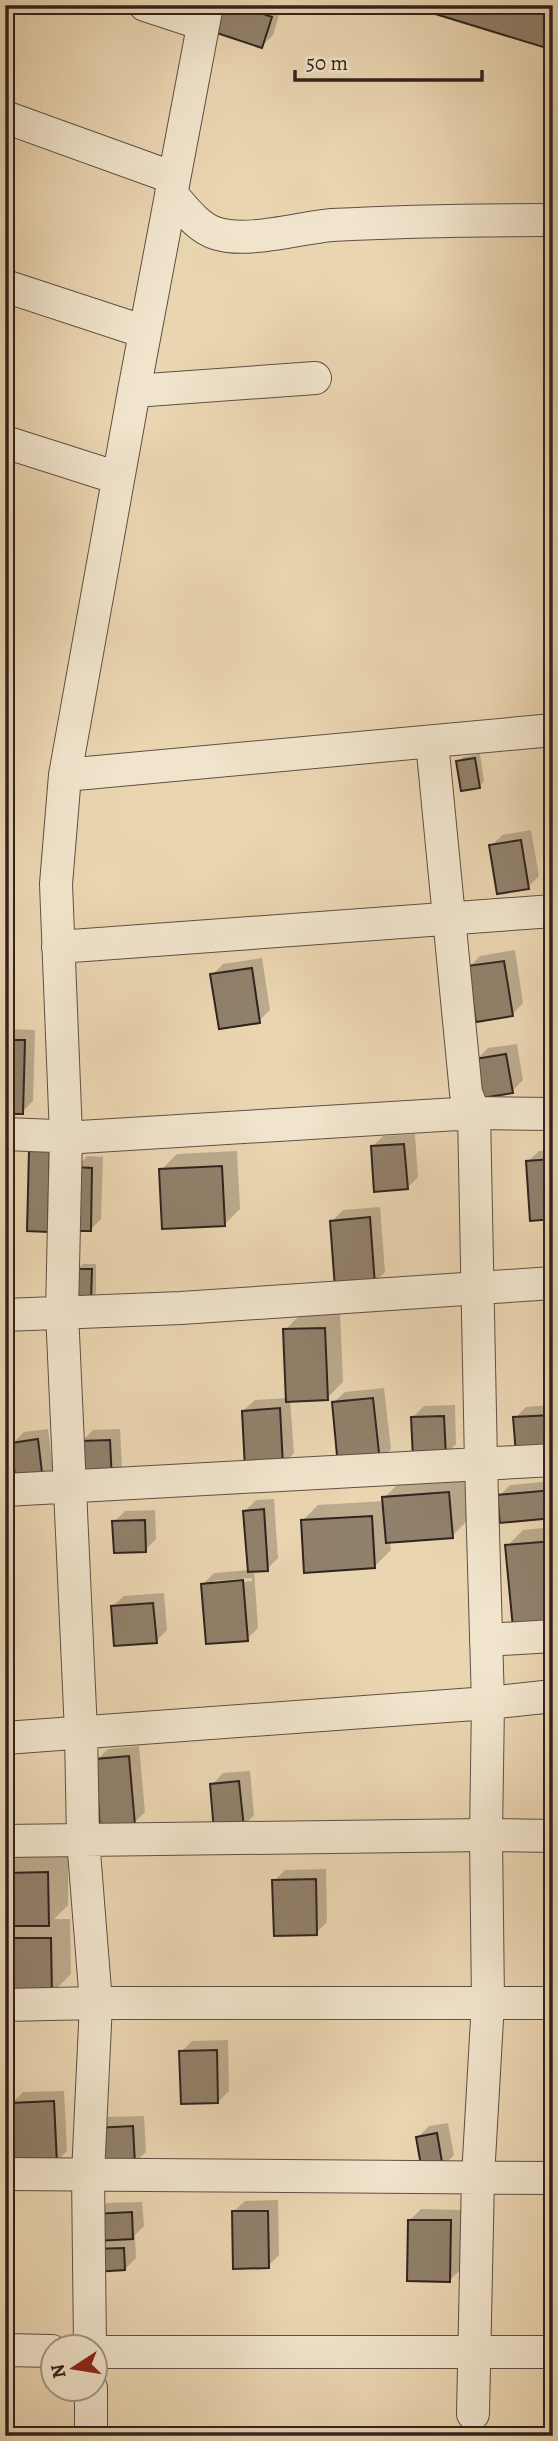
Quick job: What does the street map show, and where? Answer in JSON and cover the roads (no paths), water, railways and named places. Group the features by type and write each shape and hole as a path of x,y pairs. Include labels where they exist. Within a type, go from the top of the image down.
{"street":[{"path":"90,2332 88,2174 96,2003 83,1839 81,1732 62,1312 66,1136 56,884 65,775 205,15 145,5"},
{"path":"5,117 173,186 201,226 225,236 329,226 410,222 553,220"},
{"path":"5,286 145,332"},
{"path":"134,391 316,378"},
{"path":"5,442 118,478"},
{"path":"65,775 553,730"},
{"path":"432,741 466,1093 474,1113 488,1703 488,2002 478,2177 473,2414"},
{"path":"58,947 553,911"},
{"path":"5,1134 94,1136 474,1113 553,1114"},
{"path":"5,1315 181,1308 477,1286 553,1283"},
{"path":"5,1490 553,1460"},
{"path":"486,1640 553,1636"},
{"path":"5,1738 553,1696"},
{"path":"5,1841 553,1836"},
{"path":"5,2005 553,2003"},
{"path":"5,2174 553,2178"},
{"path":"5,2350 38,2351"},
{"path":"108,2352 553,2353"},
{"path":"91,2402 91,2436"}]}
